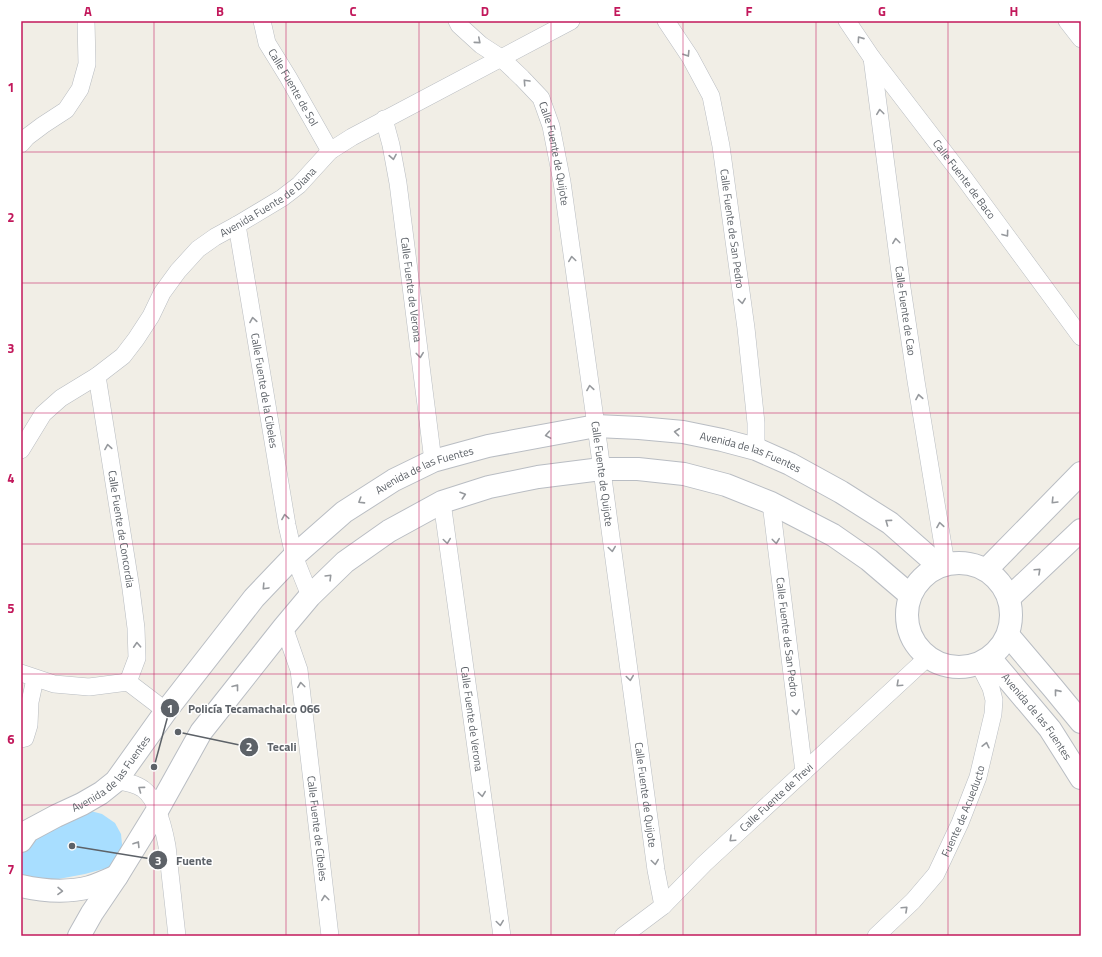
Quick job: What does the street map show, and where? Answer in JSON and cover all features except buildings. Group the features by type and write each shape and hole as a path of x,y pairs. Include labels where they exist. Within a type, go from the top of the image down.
{"main road":[{"name":"Avenida de las Fuentes","path":"23,835 101,793 116,781 166,711 254,598 294,556 344,512 394,480 433,461 488,446 596,426 683,432 756,449 790,464 841,492 890,523 943,565"},
{"path":"79,936 157,811 201,732 284,627 310,596 345,562 389,531 442,502 489,487 538,477 601,469 638,468 684,474 726,485 771,503 833,535 869,560 910,595"},
{"path":"986,570 1081,473"},
{"path":"1009,598 1081,530"},
{"path":"960,562 974,564 986,570 1000,582 1009,598 1012,616 1008,635 1001,648 985,661 966,667 953,667 939,664 918,648 910,636 907,622 907,608 910,595 917,583 927,573 943,565 960,562"},
{"path":"1008,635 1081,722"},
{"name":"Avenida de las Fuentes","path":"985,661 1050,729 1081,778"},
{"path":"21,886 66,891 90,887 117,876"}],"street":[{"path":"21,144 27,137 66,110 80,89 87,64 86,21"},
{"name":"Calle Fuente de Sol","path":"262,21 267,43 330,151"},
{"path":"457,21 459,25 481,44 501,58"},
{"name":"Avenida Fuente de Diana","path":"21,450 43,414 61,398 97,376 123,356 151,316 162,293 178,271 198,249 215,237 282,198 299,185 330,151 352,137 571,21"},
{"name":"Calle Fuente de San Pedro","path":"666,21 690,57 711,96 722,154 746,328 756,423 756,449"},
{"name":"Calle Fuente de Baco","path":"847,21 872,58 964,178 1081,337"},
{"path":"1067,21 1081,39"},
{"name":"Calle Fuente de Quijote","path":"501,58 541,98 551,126 562,182 656,870 663,906"},
{"name":"Calle Fuente de Cao","path":"872,58 902,288 943,565"},
{"name":"Calle Fuente de Verona","path":"384,119 391,145 398,183 433,461"},
{"name":"Calle Fuente de la Cibeles","path":"237,225 286,525 294,556 310,596"},
{"name":"Calle Fuente de Concordia","path":"97,376 136,628 137,658 128,682"},
{"name":"Calle Fuente de Verona","path":"442,502 502,936"},
{"name":"Calle Fuente de San Pedro","path":"771,503 804,772"},
{"name":"Calle Fuente de Cibeles","path":"284,627 299,670 330,936"},
{"name":"Calle Fuente de Trevi","path":"623,936 663,906 704,864 928,657"},
{"name":"Fuente de Acueducto","path":"876,936 914,901 936,874 960,823 978,777 994,714 994,700 985,661"},
{"path":"21,739 25,738 29,725 30,702 28,676 54,684 89,687 128,682 166,711"},
{"path":"116,781 130,783 143,789 151,799 157,811 167,846 177,936"}],"water":[{"path":"87,810 102,814 115,823 121,834 121,855 114,864 107,868 85,874 48,881 21,876 21,848 30,830"}],"place":[{"name":"Tecali","path":"178,732"},
{"name":"Policía Tecamachalco 066","path":"154,767"},
{"name":"Fuente","path":"72,846"}]}
